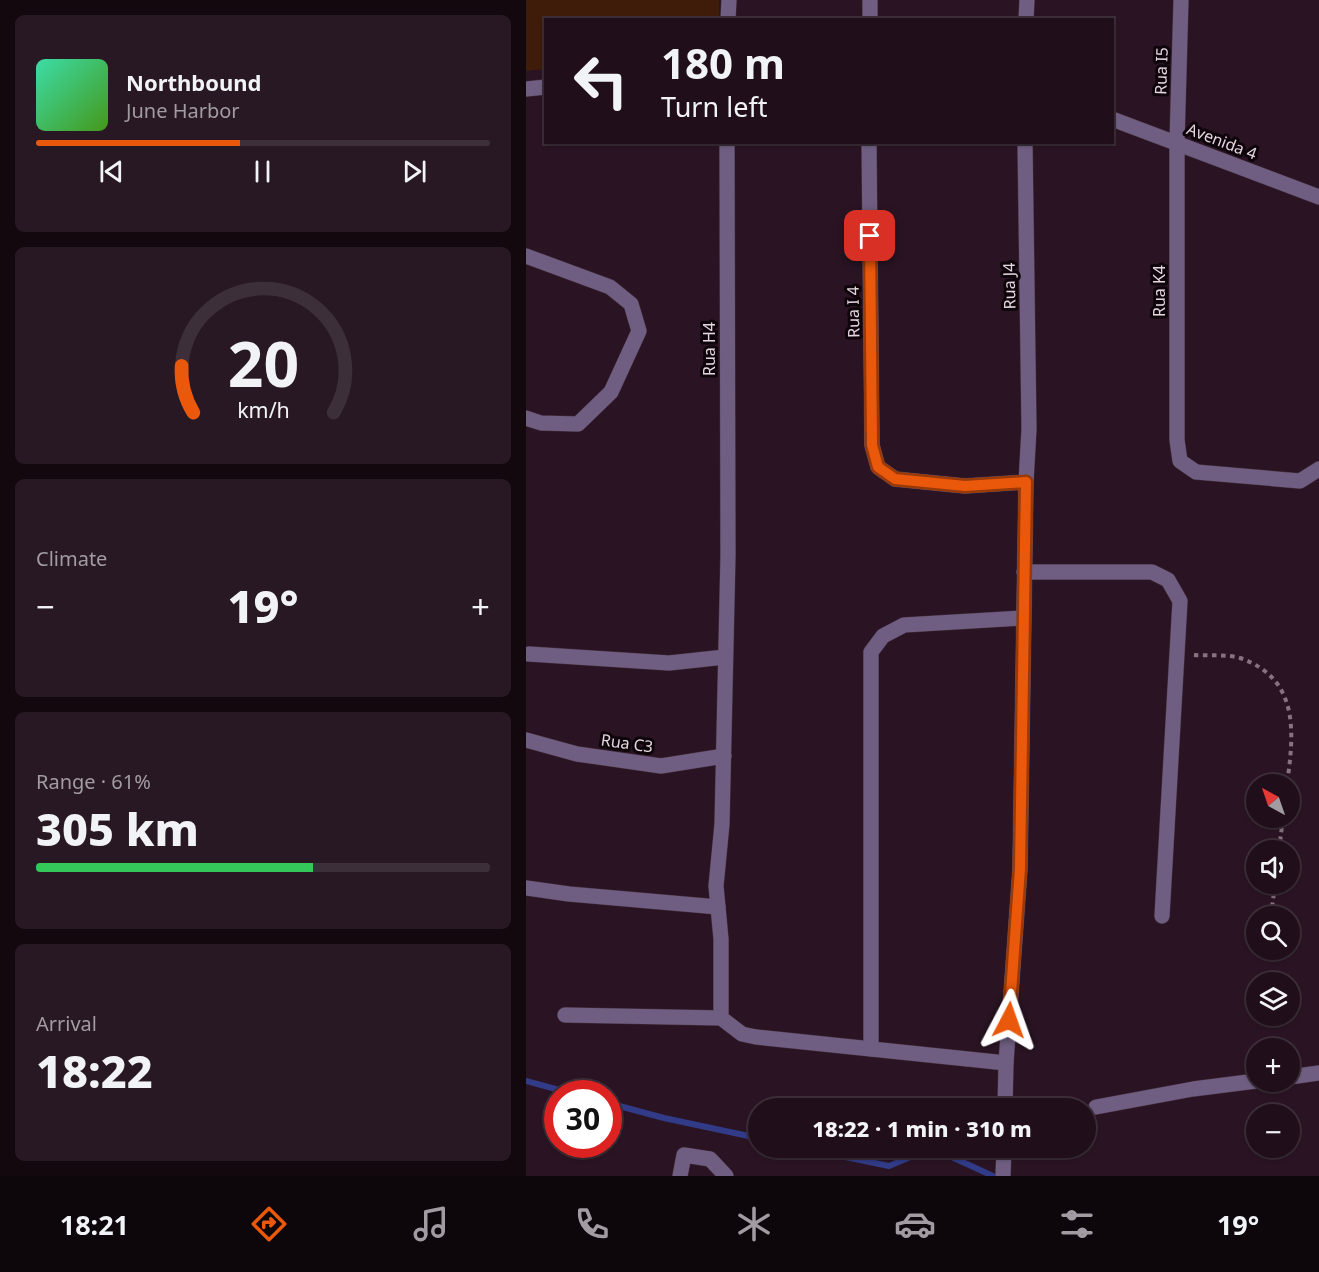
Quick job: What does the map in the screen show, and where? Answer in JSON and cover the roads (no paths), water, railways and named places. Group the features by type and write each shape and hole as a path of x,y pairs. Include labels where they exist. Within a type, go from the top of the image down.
{"street":[{"path":"728,18 729,0"},
{"path":"870,0 870,18"},
{"path":"1026,18 1027,0"},
{"name":"Rua I5","path":"1177,142 1181,0"},
{"path":"526,89 544,87"},
{"name":"Avenida 4","path":"1114,120 1318,197"},
{"name":"Rua K4","path":"1177,142 1177,440 1180,461 1196,472 1300,481 1318,469"},
{"name":"Rua H4","path":"721,1018 721,939 716,886 722,824 727,555 727,144"},
{"name":"Rua I 4","path":"869,144 872,445 878,467 895,479 965,486 1026,482"},
{"name":"Rua J4","path":"1005,1098 1020,869 1024,572 1029,429 1025,144"},
{"path":"526,256 610,288 631,304 639,331 611,392 578,424 541,423 526,418"},
{"path":"1024,572 1152,573 1168,580 1180,601 1162,916"},
{"path":"871,1049 871,652 883,636 904,625 1024,618"},
{"path":"529,654 669,663 725,657"},
{"name":"Rua C3","path":"526,740 577,754 661,766 724,756"},
{"path":"526,888 718,907"},
{"path":"565,1015 721,1018 742,1034 756,1037 1006,1063"},
{"path":"1300,1076 1318,1073"},
{"path":"1096,1107 1193,1089 1246,1082"},
{"path":"680,1176 684,1155 710,1159 726,1176"}],"waterway":[{"path":"526,1081 544,1086"},
{"path":"622,1107 748,1136"},
{"path":"850,1158 889,1166 908,1158"},
{"path":"954,1158 993,1176"}]}
